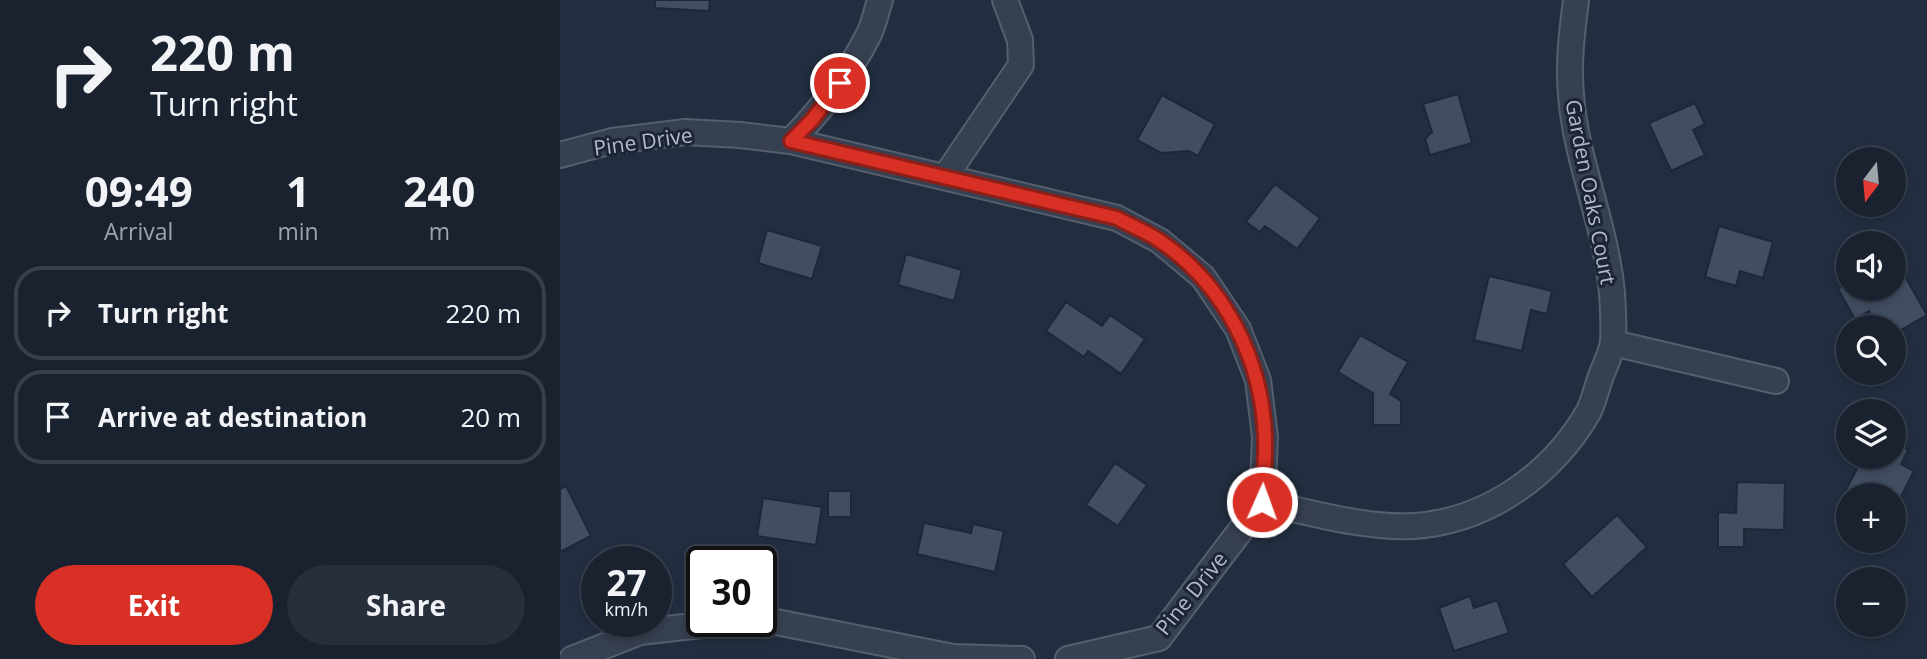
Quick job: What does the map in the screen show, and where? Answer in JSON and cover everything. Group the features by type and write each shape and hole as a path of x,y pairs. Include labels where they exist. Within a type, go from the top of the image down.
{"street":[{"path":"791,141 812,120 840,83 869,34 880,0"},
{"path":"945,177 1021,65 1020,40 1005,0"},
{"name":"Garden Oaks Court","path":"1576,0 1569,48 1571,97 1606,254 1612,293 1613,343"},
{"name":"Pine Drive","path":"560,155 612,141 686,132 791,141 1117,218 1160,241 1203,277 1238,329 1258,380 1265,437 1262,502 1159,638 1068,659"},
{"path":"1262,502 1354,522 1414,526 1463,516 1505,498 1536,476 1565,445 1590,409 1613,343 1776,381"},
{"path":"777,622 953,657 1022,659"},
{"path":"572,659 640,632 686,627"}],"building":[{"path":"655,0 710,0 709,11 655,8"},
{"path":"1458,94 1472,143 1430,155 1425,139 1432,132 1423,104"},
{"path":"1162,95 1215,124 1198,156 1189,151 1161,153 1137,140"},
{"path":"1695,103 1705,124 1693,130 1705,155 1671,171 1649,123"},
{"path":"1275,184 1320,218 1297,249 1265,226 1260,232 1246,222"},
{"path":"1719,226 1773,242 1763,278 1740,271 1736,286 1705,277"},
{"path":"767,230 822,246 812,279 758,263"},
{"path":"906,254 962,270 954,301 898,285"},
{"path":"1489,276 1552,291 1547,314 1531,310 1522,351 1474,340"},
{"path":"1906,278 1927,315 1906,327 1906,315 1871,315 1869,311 1862,315 1853,315 1845,301 1906,301"},
{"path":"1066,302 1102,326 1110,315 1145,339 1121,374 1088,351 1084,357 1046,331"},
{"path":"1360,335 1408,362 1390,394 1401,401 1401,425 1373,425 1373,393 1338,372"},
{"path":"1115,463 1147,485 1118,526 1086,505"},
{"path":"1906,467 1914,471 1906,487 1906,483 1850,483 1857,469 1906,469"},
{"path":"1737,482 1785,483 1784,530 1744,529 1744,547 1718,547 1718,512 1736,513"},
{"path":"566,486 591,536 560,552 560,489"},
{"path":"828,491 851,491 851,517 828,517"},
{"path":"763,498 822,507 816,545 757,536"},
{"path":"1617,515 1647,547 1592,597 1563,564"},
{"path":"924,523 971,533 973,524 1004,531 995,572 917,554"},
{"path":"1470,596 1474,608 1497,600 1509,633 1454,651 1439,608"}],"route":[{"path":"840,83 812,120 791,141 1117,218 1160,241 1203,277 1238,329 1258,380 1265,437 1262,502"}]}
